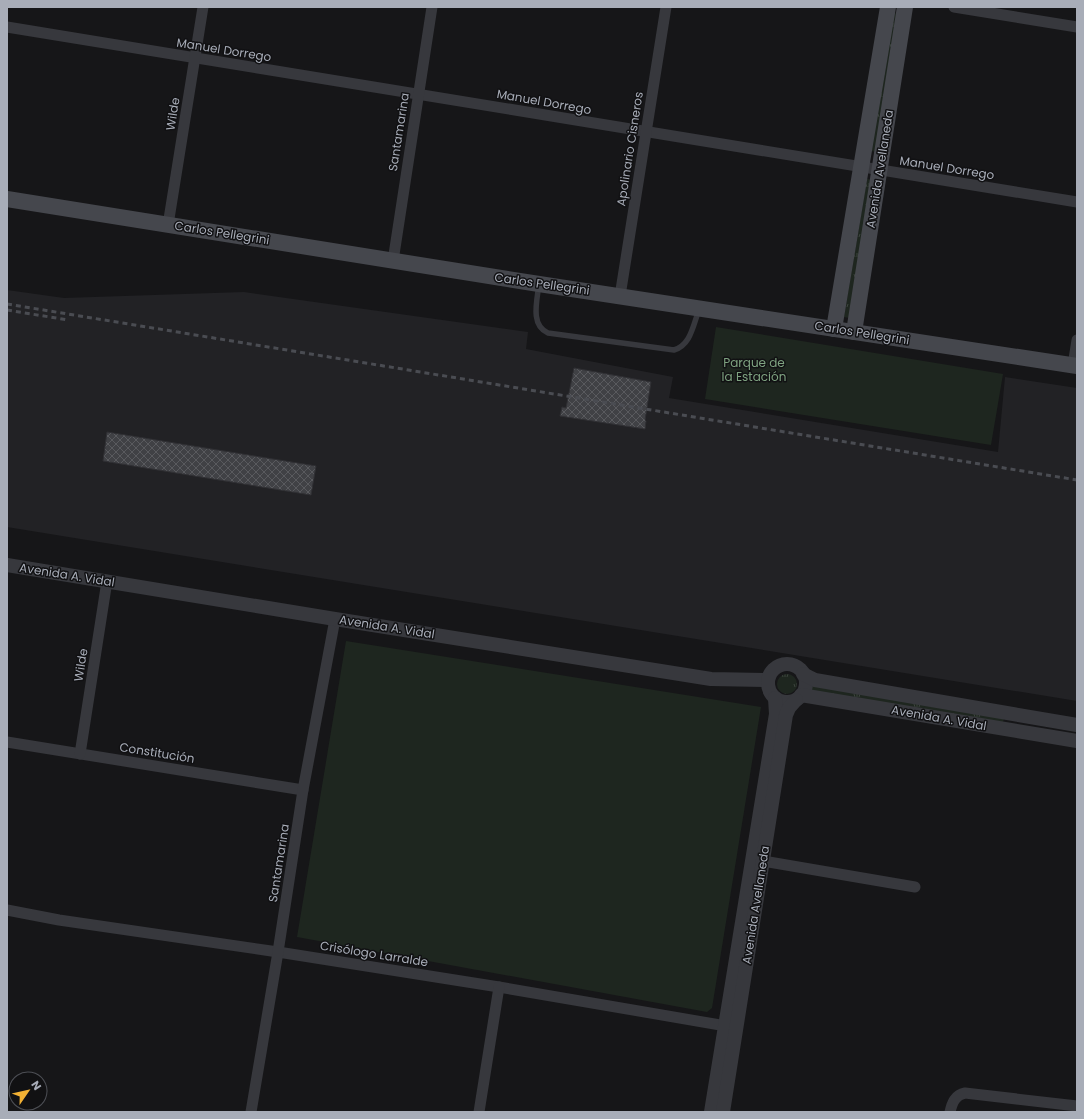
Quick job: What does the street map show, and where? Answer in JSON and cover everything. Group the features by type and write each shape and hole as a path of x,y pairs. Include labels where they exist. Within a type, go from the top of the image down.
{"main road":[{"name":"Avenida Avellaneda","path":"834,329 888,7"},
{"name":"Avenida Avellaneda","path":"854,332 905,7"},
{"name":"Carlos Pellegrini","path":"7,200 539,284 1075,365"}],"street":[{"name":"Wilde","path":"168,225 203,7"},
{"name":"Santamarina","path":"393,261 432,7"},
{"name":"Apolinario Cisneros","path":"620,296 666,7"},
{"path":"954,7 1077,27"},
{"name":"Manuel Dorrego","path":"7,27 1077,202"},
{"path":"1075,365 1077,340"},
{"name":"Avenida A. Vidal","path":"7,565 711,679 768,680"},
{"name":"Wilde","path":"80,754 107,581"},
{"name":"Santamarina","path":"251,1112 303,790 336,619"},
{"path":"783,664 795,666 803,674 805,685 798,698 785,702 774,698 770,693 768,680 773,670 778,666 783,664"},
{"name":"Avenida A. Vidal","path":"803,674 815,680 1077,725"},
{"name":"Avenida A. Vidal","path":"798,698 817,697 1077,741"},
{"name":"Avenida Avellaneda","path":"711,1112 730,1027 757,861 776,714 774,698"},
{"name":"Avenida Avellaneda","path":"757,861 786,715 789,708 798,698"},
{"path":"1018,732 1021,716"},
{"name":"Constitución","path":"7,742 303,790"},
{"path":"757,861 915,887"},
{"name":"Crisólogo Larralde","path":"7,910 60,920 278,952 498,987 730,1027"},
{"path":"479,1112 498,987"},
{"name":"Avenida Avellaneda","path":"723,1112 730,1027"},
{"path":"950,1112 951,1106 956,1097 960,1094 973,1093 1077,1106"}],"lane":[{"path":"539,284 536,318 538,325 543,331 548,333 674,350 681,348 687,342 699,308"}],"shaded area":[{"path":"7,290 64,298 244,292 528,332 526,349 673,377 669,398 998,452 1005,377 1077,388 1077,701 7,527"}],"green space":[{"path":"894,13 900,14 877,152 871,151"},
{"path":"867,179 873,180 850,318 844,317"},
{"name":"Parque de la Estación","path":"716,327 1003,374 991,445 705,399"},
{"path":"346,641 761,707 712,1008 707,1012 297,937"},
{"path":"787,674 794,677 797,684 794,691 787,694 780,691 777,684 780,677"},
{"path":"812,686 1004,718 1003,722 811,691"}],"building":[{"path":"574,368 651,382 645,429 560,416 562,407 566,408"},
{"path":"107,432 316,466 311,495 103,461"}],"railway":[{"path":"7,304 1077,480"},
{"path":"7,310 68,320"}]}
